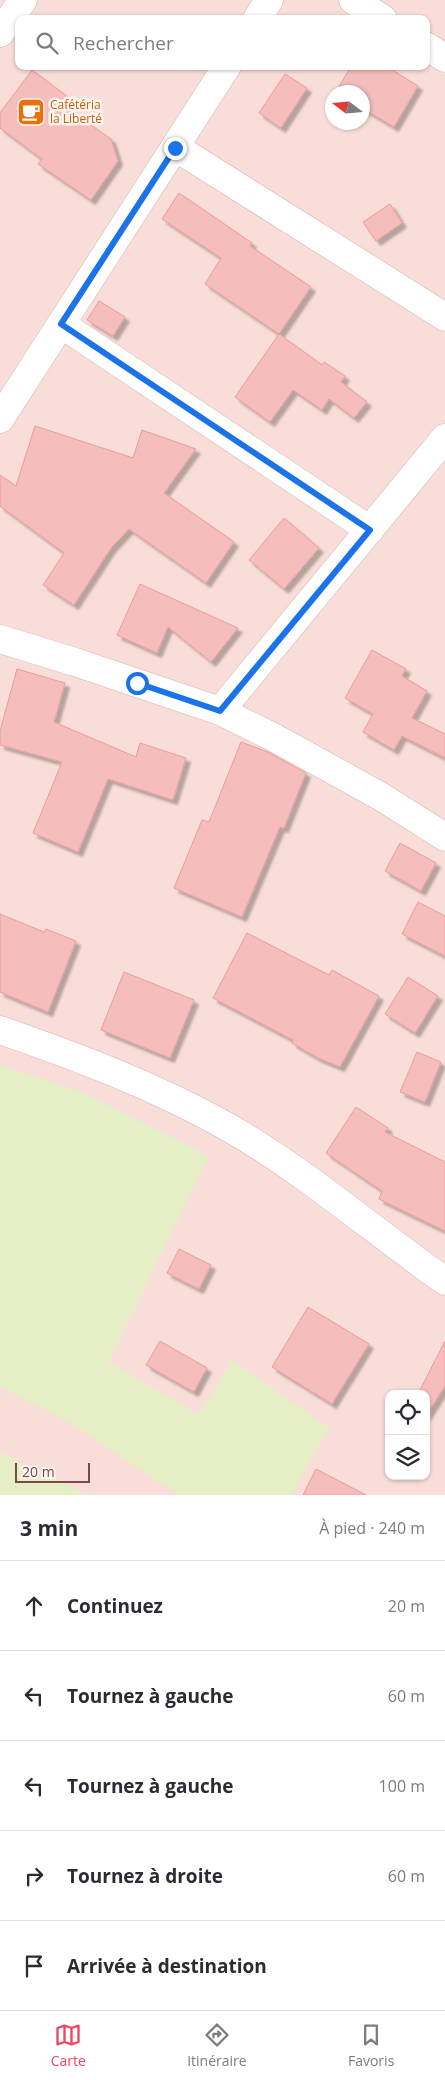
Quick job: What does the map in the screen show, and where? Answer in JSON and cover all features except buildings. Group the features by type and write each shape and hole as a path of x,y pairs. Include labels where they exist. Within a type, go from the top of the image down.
{"street":[{"path":"0,33 23,0"},
{"path":"260,15 269,0"},
{"path":"353,0 377,15"},
{"path":"430,49 445,58"},
{"path":"0,419 224,70"},
{"path":"175,148 445,317"},
{"path":"61,324 370,530"},
{"path":"220,711 445,438"},
{"path":"0,639 220,711 273,737 380,796 445,837"},
{"path":"0,1030 134,1081 226,1126 313,1182 445,1281"}],"shaded area":[{"path":"0,0 445,0 445,1495 0,1495"}],"green space":[{"path":"0,1065 79,1091 209,1156 109,1362 199,1415 232,1360 329,1428 291,1495 178,1495 72,1424 0,1387"},
{"path":"0,1452 88,1495 0,1495"}],"place":[{"name":"Cafétéria la Liberté","path":"31,112"}],"route":[{"path":"137,683 220,711 370,530 61,324 175,148"}]}
